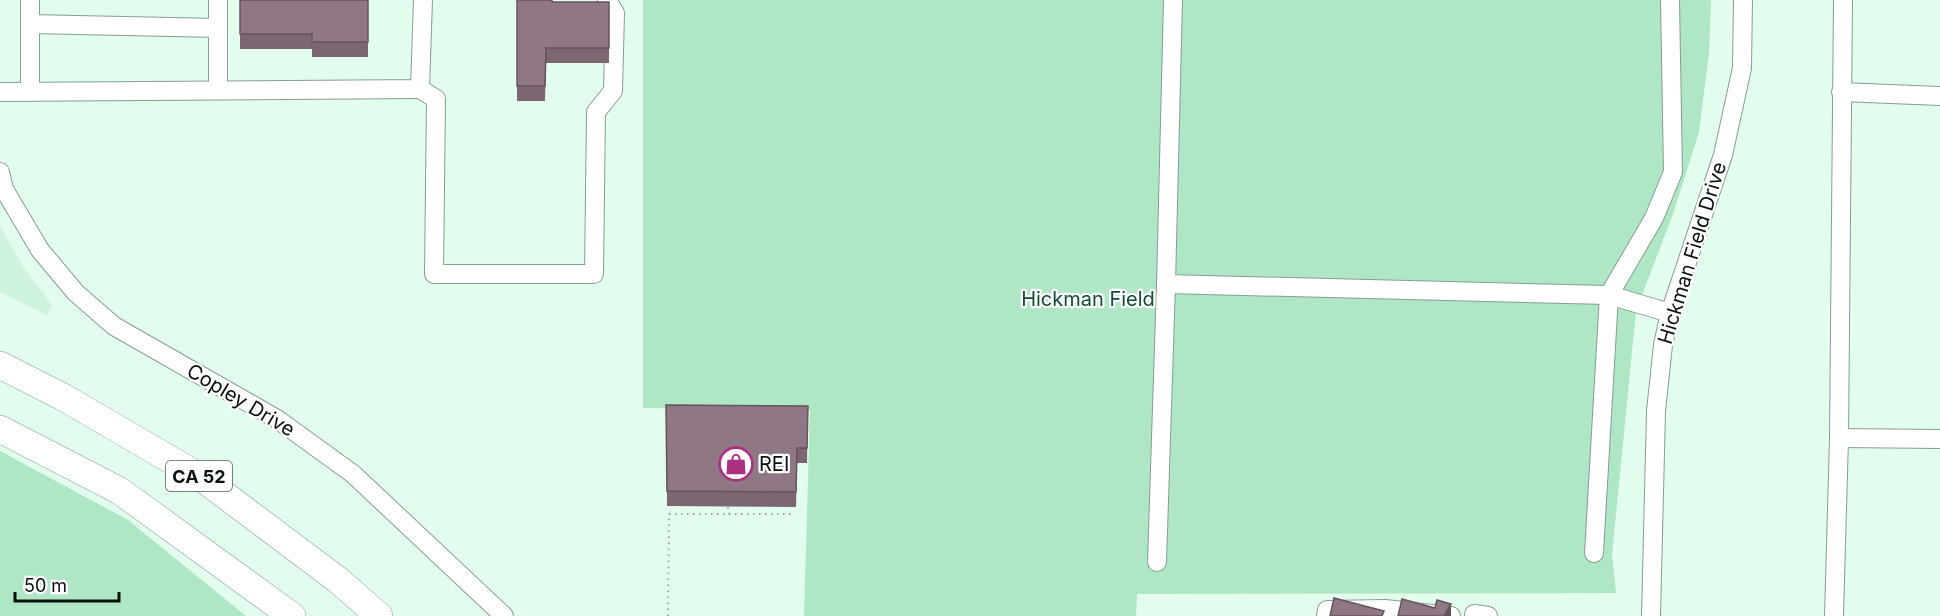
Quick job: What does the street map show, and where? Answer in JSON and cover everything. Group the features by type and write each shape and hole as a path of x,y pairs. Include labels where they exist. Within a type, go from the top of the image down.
{"highway":[{"name":"CA 52","path":"0,365 63,398 202,478 338,580 379,616"},
{"name":"CA 52","path":"0,429 120,491 292,616"}],"street":[{"path":"30,0 30,92"},
{"path":"218,0 218,90"},
{"path":"420,89 423,0"},
{"path":"0,92 420,89 436,99 434,274 594,274 596,112 613,91 615,13 607,0"},
{"path":"1157,562 1173,0"},
{"path":"1594,553 1609,295 1654,218 1673,172 1671,0"},
{"name":"Hickman Field Drive","path":"1651,616 1656,411 1663,345 1670,313 1723,155 1742,68 1743,0"},
{"path":"1834,616 1839,438 1843,0"},
{"path":"30,24 218,28"},
{"path":"1841,92 1940,96"},
{"name":"Copley Drive","path":"0,172 8,213 76,293 114,326 277,419 353,474 504,616"},
{"path":"1166,284 1609,295 1670,313"},
{"path":"1839,438 1940,439"},
{"path":"1326,616 1327,610 1385,609 1451,616"},
{"path":"1473,616 1474,614 1488,616"}],"path":[{"path":"728,507 729,514"},
{"path":"668,616 669,514 795,514"}],"shaded area":[{"path":"0,226 22,265 52,305 47,315 0,292"}],"green space":[{"name":"Hickman Field","path":"643,0 1711,0 1709,53 1699,132 1673,214 1636,311 1612,555 1616,593 1137,594 1136,616 804,616 810,410 643,408"},
{"path":"0,451 128,520 246,616 0,616"}],"building":[{"path":"240,0 368,0 368,42 312,42 312,34 240,34"},
{"path":"517,0 609,2 609,48 546,48 545,86 517,86"},
{"path":"666,405 808,406 807,448 797,448 796,492 667,491"},
{"path":"1334,598 1384,611 1382,616 1330,616"},
{"path":"1402,599 1435,608 1437,600 1451,604 1444,616 1398,616"}],"place":[{"name":"REI","path":"736,464"}]}
